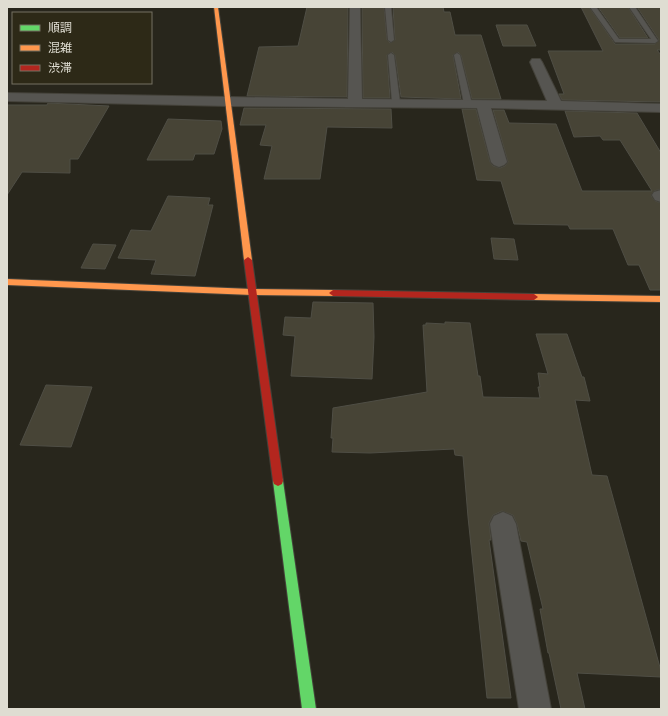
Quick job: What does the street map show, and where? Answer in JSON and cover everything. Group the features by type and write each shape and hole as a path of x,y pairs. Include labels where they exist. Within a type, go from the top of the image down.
{"street":[{"path":"216,7 252,292 309,709"},
{"path":"355,7 355,102"},
{"path":"536,62 556,105"},
{"path":"7,97 228,102 396,102 661,108"},
{"path":"483,104 499,162"},
{"path":"7,282 252,292 661,299"},
{"path":"503,524 536,709"}],"lane":[{"path":"388,7 391,40"},
{"path":"593,7 617,41 655,41 632,7"},
{"path":"391,55 396,102"},
{"path":"457,55 468,104"}],"building":[{"path":"307,7 348,7 347,97 247,96 259,47 298,46"},
{"path":"362,7 384,7 387,40 390,43 395,40 393,7 443,7 444,12 450,12 455,35 481,35 501,99 472,99 461,55 458,52 453,55 461,99 401,97 395,55 392,52 387,55 390,98 363,98"},
{"path":"581,7 589,7 615,44 655,44 659,40 637,7 661,7 661,50 657,50 661,55 661,102 562,100 559,94 564,94 548,51 603,51"},
{"path":"598,7 628,7 648,38 620,38"},
{"path":"496,25 527,25 536,46 503,46"},
{"path":"48,103 109,106 78,159 70,159 70,173 22,172 7,195 7,105 47,105"},
{"path":"244,108 391,109 392,128 327,127 320,179 264,179 272,146 260,145 266,125 240,125"},
{"path":"462,109 476,109 490,162 493,166 500,168 505,166 508,162 493,110 504,110 509,123 556,124 582,191 652,191 620,140 603,140 600,136 574,137 565,111 637,113 661,153 661,189 654,191 651,196 655,201 661,203 661,290 650,290 639,265 628,265 613,229 570,229 568,225 514,224 501,181 477,180"},
{"path":"168,119 221,121 222,129 214,154 195,154 193,160 147,160"},
{"path":"168,196 210,198 208,205 213,205 195,276 151,274 156,260 118,258 131,230 151,231"},
{"path":"491,238 514,239 518,260 494,259"},
{"path":"93,244 116,245 105,269 81,268"},
{"path":"313,302 373,303 374,337 372,379 291,376 295,336 283,335 285,317 311,318"},
{"path":"445,322 470,323 478,376 480,376 483,397 540,398 538,373 548,374 536,334 567,334 582,377 584,377 590,401 575,400 592,475 607,476 661,671 661,677 577,673 585,709 561,709 548,653 540,609 543,609 527,542 521,541 513,515 502,511 493,515 489,523 491,540 489,540 511,698 487,698 463,456 455,455 454,449 370,453 332,452 333,438 331,438 333,408 427,392 423,325 426,325 426,323 445,324"},
{"path":"46,385 92,387 71,447 20,445"}],"traffic: fast":[{"path":"278,481 309,709"}],"traffic: slow":[{"path":"216,7 248,260"},
{"path":"7,282 252,292 333,293"},
{"path":"534,297 661,299"}],"traffic: jam":[{"path":"248,260 278,481"},
{"path":"333,293 534,297"}]}
